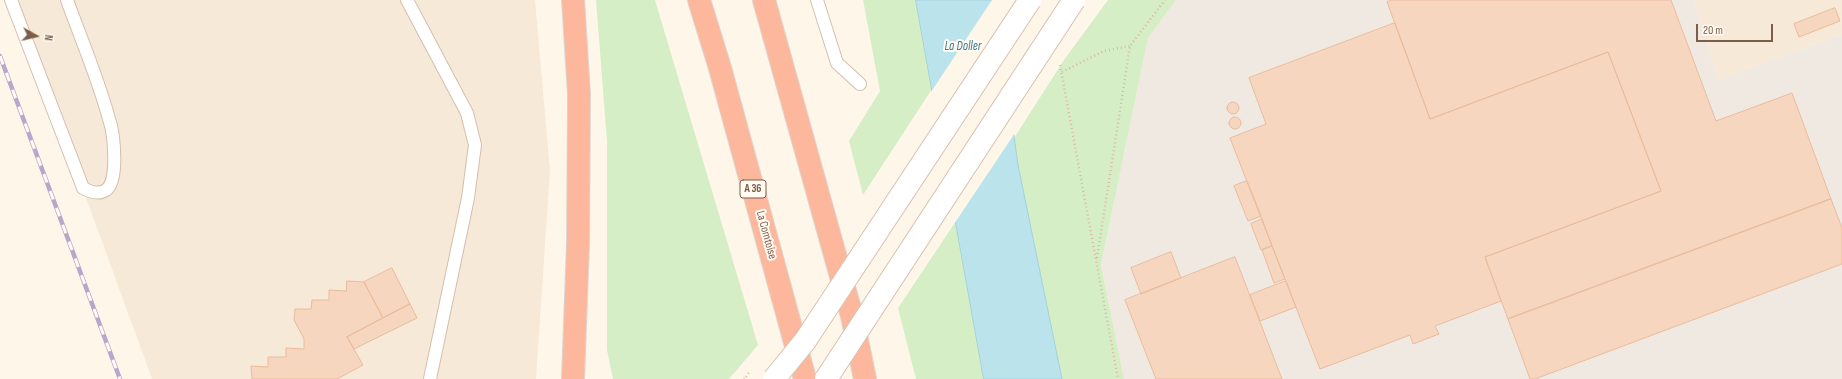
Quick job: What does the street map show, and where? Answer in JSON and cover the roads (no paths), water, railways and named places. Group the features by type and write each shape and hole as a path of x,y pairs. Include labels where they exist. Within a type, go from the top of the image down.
{"highway":[{"path":"573,0 579,102 578,243 573,379"},
{"name":"La Comtoise","path":"699,0 720,68 805,379"},
{"path":"764,0 852,316 865,379"}],"main road":[{"path":"774,379 805,341 1030,0"},
{"path":"826,379 1074,0"}],"lane":[{"path":"11,0 83,188 90,192 99,193 107,189 112,182 114,162 110,120 67,0"},
{"path":"407,0 467,113 475,145 468,198 430,379"},
{"path":"817,0 837,63 860,84"}],"water":[{"name":"La Doller","path":"916,0 995,0 1018,165 1062,379 984,379"}],"railway":[{"path":"0,56 120,379"}]}
